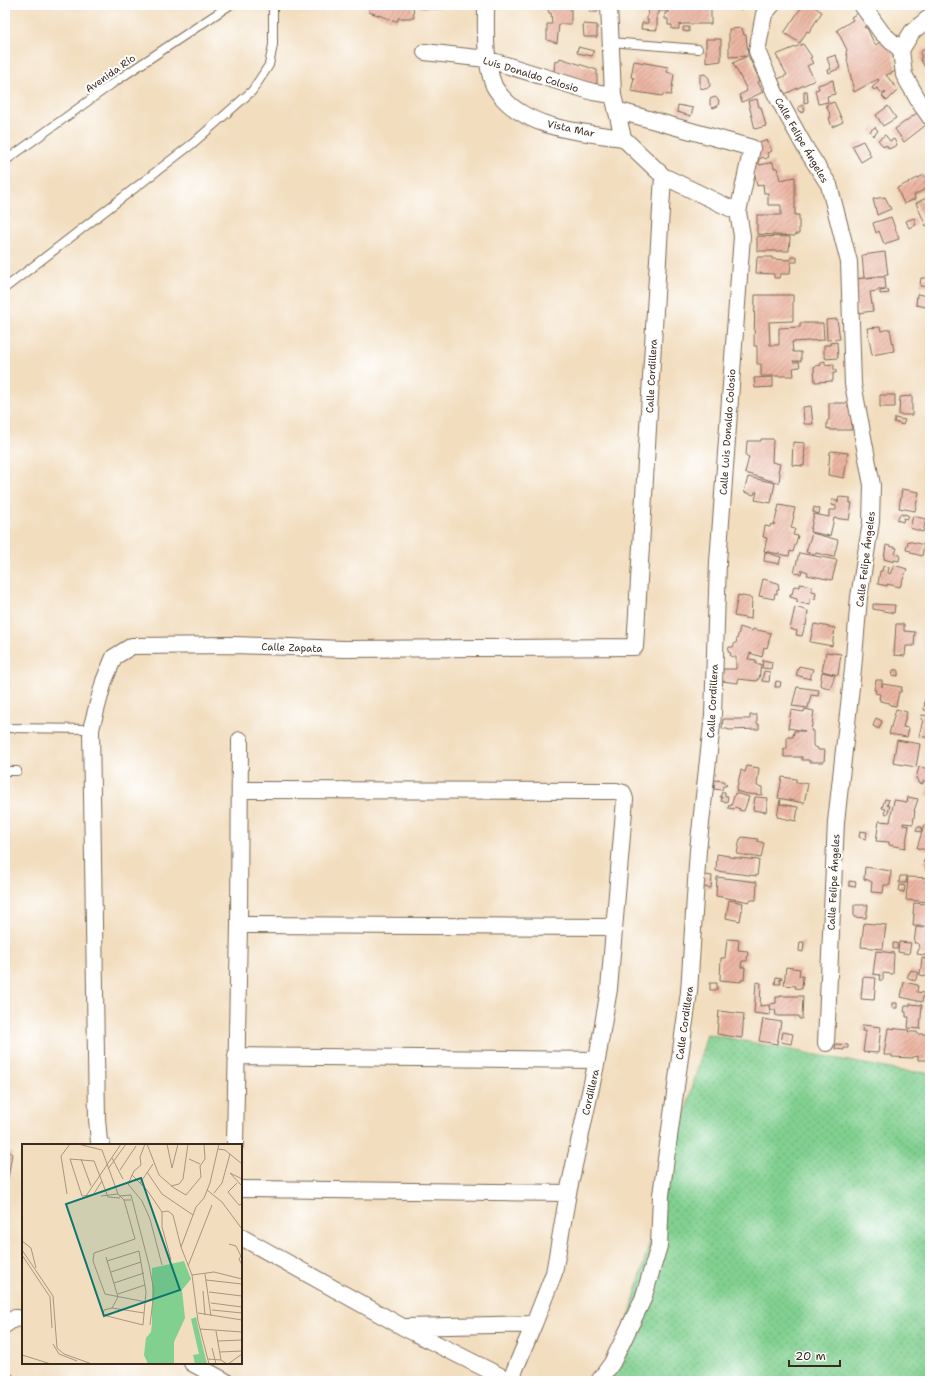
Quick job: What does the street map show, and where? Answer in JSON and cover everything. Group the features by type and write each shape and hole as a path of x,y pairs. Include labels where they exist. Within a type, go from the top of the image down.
{"street":[{"name":"Vista Mar","path":"486,5 486,59 494,88 509,105 538,121 558,128 623,138"},
{"path":"609,5 614,102 623,138 663,176 738,212"},
{"name":"Calle Felipe Ángeles","path":"772,5 764,14 757,52 775,93 806,149 829,186 849,262 853,384 872,485 871,522 859,598 853,669 836,822 826,1043"},
{"path":"862,5 882,33 901,50"},
{"path":"930,17 912,32 901,50 904,75 930,117"},
{"name":"Luis Donaldo Colosio","path":"425,52 486,59 593,92 614,102 752,148 738,212"},
{"name":"Calle Cordillera","path":"635,647 663,176"},
{"name":"Calle Luis Donaldo Colosio","path":"714,652 718,562 742,236 738,212"},
{"name":"Calle Zapata","path":"101,1144 98,1142 97,1119 91,729 104,681 114,657 132,646 234,645 344,649 635,647"},
{"name":"Calle Cordillera","path":"599,1381 612,1363 643,1299 659,1246 661,1196 689,992 698,850 713,715 714,652"},
{"path":"235,1144 239,925 240,740"},
{"name":"Cordillera","path":"240,790 616,790 623,793 625,799 609,989 597,1060 568,1193 554,1273 510,1381"},
{"path":"239,925 614,927"},
{"path":"236,1056 597,1060"},
{"path":"242,1190 568,1193"},
{"path":"242,1238 403,1327 510,1381"},
{"path":"5,1325 15,1318 22,1319"},
{"path":"403,1327 534,1324"},
{"path":"194,1364 225,1381"}],"lane":[{"name":"Avenida Río","path":"5,161 116,81 230,5"},
{"path":"5,288 192,144 252,91 269,65 273,45 273,5"},
{"path":"610,42 698,49"},
{"path":"5,728 91,729"},
{"path":"5,771 17,771"}],"green space":[{"path":"707,1034 901,1071 930,1073 930,1381 607,1381 619,1354"}],"building":[{"path":"369,5 413,5 414,18 398,18 398,21 396,21 369,12"},
{"path":"420,5 440,5 440,8 420,8"},
{"path":"649,5 711,5 711,24 683,24 679,25 679,29 672,29 672,25 668,25 668,19 665,19 665,13 668,13 668,11 659,11 659,14 657,14 657,30 641,29 642,23 648,23 647,16"},
{"path":"728,5 743,5 741,10"},
{"path":"803,5 811,5 822,12 809,32 807,31 800,43 784,33"},
{"path":"551,6 571,6 571,24 559,24 557,43 547,40 547,24 552,24 551,13 549,13 548,8"},
{"path":"590,6 597,6 597,12 590,12"},
{"path":"858,13 866,26 864,27 867,28 875,45 883,41 891,46 896,71 886,75 898,90 887,101 882,96 886,93 885,92 883,94 877,88 874,90 872,88 879,80 878,79 854,92 847,59 847,50 837,30 853,20 851,17"},
{"path":"583,24 597,25 597,37 584,37"},
{"path":"683,27 689,27 689,32 683,31"},
{"path":"742,28 744,35 746,35 748,55 760,81 758,82 763,92 742,102 739,95 747,91 733,63 747,56 729,57 729,29"},
{"path":"706,39 721,39 721,61 706,63"},
{"path":"803,44 812,57 810,58 813,63 807,66 815,80 785,94 778,79 787,75 776,55"},
{"path":"578,47 594,51 592,56 577,53"},
{"path":"925,48 928,53 930,52 930,77 920,58 922,57 920,53"},
{"path":"836,55 840,68 829,73 828,70 831,69 827,58"},
{"path":"560,58 597,70 597,86 554,72 555,61 558,62"},
{"path":"634,61 668,67 667,72 674,74 671,95 663,94 662,96 631,91 634,78 631,77"},
{"path":"705,74 709,78 710,86 706,89 700,88 700,75"},
{"path":"833,80 835,94 827,96 828,102 818,104 815,90 819,89 818,85"},
{"path":"804,91 807,91 808,102 804,103"},
{"path":"715,97 719,100 718,106 713,108 710,105 710,99"},
{"path":"757,99 759,107 761,107 766,126 755,129 748,101"},
{"path":"834,102 843,122 832,127 829,118 831,117 826,105"},
{"path":"678,105 693,108 691,116 677,112"},
{"path":"803,105 805,111 801,113 798,107"},
{"path":"888,106 896,118 883,126 876,115"},
{"path":"917,113 926,125 904,142 895,129"},
{"path":"875,127 878,131 873,136 870,131"},
{"path":"885,135 890,141 894,139 897,145 889,149 886,145 884,147 878,140"},
{"path":"767,140 772,151 767,153 769,157 765,159 763,157 755,164 759,163 760,165 773,162 774,168 777,168 780,180 795,177 795,215 799,215 799,234 795,234 795,236 757,234 757,215 781,215 781,205 768,205 768,193 764,193 763,184 757,186 753,164 752,146"},
{"path":"863,141 871,156 861,162 852,146"},
{"path":"924,175 927,181 925,182 929,187 914,195 915,199 904,204 897,188"},
{"path":"930,196 930,224 926,226 916,203"},
{"path":"885,197 891,209 877,215 873,199"},
{"path":"891,217 899,239 884,244 879,231 876,233 873,223"},
{"path":"914,218 916,225 909,228 906,221"},
{"path":"757,236 790,237 789,251 757,251"},
{"path":"885,252 888,275 864,278 862,255"},
{"path":"757,257 772,257 772,259 791,260 791,257 797,257 797,262 791,262 790,274 780,274 779,278 774,278 774,274 756,273"},
{"path":"885,277 886,290 888,290 889,293 880,294 880,291 885,290 870,292 873,311 858,313 854,279"},
{"path":"921,278 930,278 930,287 920,286"},
{"path":"917,294 928,296 926,307 916,305"},
{"path":"755,295 793,295 793,321 769,322 770,345 779,345 779,328 800,327 800,323 823,323 824,340 792,342 793,352 801,352 801,361 793,361 799,362 800,367 793,368 794,376 761,376 761,364 757,364 757,346 754,346"},
{"path":"837,319 840,339 827,340 826,320"},
{"path":"880,327 881,331 890,329 894,351 872,355 867,328"},
{"path":"837,342 838,358 826,359 824,354 824,345 831,345 830,343"},
{"path":"825,361 825,365 834,364 834,370 836,370 836,373 833,373 833,381 815,382 814,367 821,365 821,362"},
{"path":"773,377 773,387 755,388 754,378"},
{"path":"880,395 895,395 895,407 880,407"},
{"path":"912,396 912,415 899,415 900,397"},
{"path":"829,403 848,403 848,407 851,407 852,430 827,429 827,421 829,420"},
{"path":"811,406 813,424 804,424 803,407"},
{"path":"895,418 905,420 903,425 894,422"},
{"path":"761,439 773,439 772,462 780,464 778,472 780,473 779,483 745,473 749,457 746,456 747,441 761,441"},
{"path":"793,442 805,443 804,466 792,465"},
{"path":"830,452 848,453 844,478 828,475"},
{"path":"748,477 775,483 771,503 755,500 757,492 755,492 754,495 744,492"},
{"path":"902,489 919,492 915,511 899,508"},
{"path":"839,497 850,498 850,503 852,503 849,520 834,518 830,536 810,532 814,514 829,517 829,510 836,510 836,506 831,505 832,500 837,500 838,502"},
{"path":"779,505 795,508 791,528 795,529 793,535 798,536 793,552 790,551 789,556 764,551 767,538 763,537 765,526 770,527 771,524 774,525"},
{"path":"814,507 820,509 819,514 813,512"},
{"path":"900,514 909,516 907,519 904,518 903,522 897,520"},
{"path":"913,516 926,519 923,532 910,528"},
{"path":"812,533 838,540 834,557 816,553 815,555 806,552"},
{"path":"908,541 924,545 922,556 906,550"},
{"path":"886,545 897,548 895,554 900,555 899,561 894,560 894,562 884,559"},
{"path":"765,552 781,557 779,564 764,561"},
{"path":"799,553 837,560 832,580 807,575 808,572 802,570 801,574 794,573"},
{"path":"894,565 907,569 900,587 887,584 887,586 878,584 880,571 882,571 883,566 889,567 888,573 890,574"},
{"path":"763,579 778,583 779,590 777,590 777,594 775,593 774,599 759,596"},
{"path":"800,584 812,586 812,591 816,592 815,599 810,598 810,605 797,602 797,599 790,597 794,586 800,587"},
{"path":"738,595 752,598 751,619 734,616"},
{"path":"873,604 895,605 894,613 873,609"},
{"path":"795,607 808,611 806,626 805,625 802,636 796,635 797,631 790,629"},
{"path":"814,624 835,628 832,646 810,642"},
{"path":"896,624 904,624 904,631 915,632 914,646 906,646 905,656 894,655"},
{"path":"740,627 752,631 753,629 771,633 767,648 764,647 762,657 750,653 748,659 756,660 756,664 761,664 759,679 757,679 757,681 738,679 738,683 722,681 723,669 736,669 736,657 730,656 731,653 728,652 729,647 733,647 736,643"},
{"path":"826,652 841,654 838,675 822,671"},
{"path":"763,660 772,662 771,669 762,668"},
{"path":"799,666 813,669 810,679 796,675"},
{"path":"893,670 898,670 898,676 892,675"},
{"path":"764,671 770,672 769,682 762,681"},
{"path":"822,672 835,675 830,689 820,685"},
{"path":"876,680 882,680 882,687 883,684 902,687 901,692 899,692 896,706 880,701 880,694 875,693 876,690 874,690"},
{"path":"776,681 781,682 780,687 775,687"},
{"path":"797,687 819,690 818,696 811,695 808,708 792,706"},
{"path":"925,699 930,700 930,711 924,710"},
{"path":"805,709 814,711 811,731 813,731 813,746 818,748 818,750 825,750 824,762 809,762 809,760 802,760 802,757 784,757 784,749 787,749 787,737 793,737 794,731 805,731 788,728 791,710 804,712"},
{"path":"896,709 907,712 903,727 909,728 907,737 889,734"},
{"path":"750,715 757,715 757,724 759,724 759,729 722,729 723,719 750,719"},
{"path":"922,715 930,716 930,738 919,736 923,720 921,719"},
{"path":"876,718 882,721 879,729 873,726"},
{"path":"897,740 920,744 916,767 893,763"},
{"path":"747,766 759,768 757,786 762,787 762,795 747,794 736,791 741,770 745,772"},
{"path":"919,767 930,769 930,795 926,795 929,782 923,781 923,784 918,783 918,780 916,779"},
{"path":"782,777 796,779 796,782 808,784 804,803 778,798"},
{"path":"715,780 724,781 727,785 723,786 722,790 714,789"},
{"path":"722,792 725,792 725,796 728,796 727,802 721,801 722,797 720,797"},
{"path":"735,793 749,797 744,811 735,807 734,809 728,808 729,805 731,806"},
{"path":"755,797 768,798 766,812 753,810"},
{"path":"908,797 918,799 914,811 913,824 903,823 903,825 909,826 905,848 889,845 889,842 876,841 879,821 890,822 894,800 907,802"},
{"path":"885,799 889,800 887,805 890,806 887,814 884,813 886,809 882,808"},
{"path":"780,800 780,804 798,807 796,821 777,817"},
{"path":"924,825 930,825 930,845 927,850 917,848"},
{"path":"917,827 922,827 921,832 916,831"},
{"path":"860,831 867,832 866,839 859,837"},
{"path":"742,837 758,839 757,841 764,843 761,858 737,854 740,839"},
{"path":"717,854 729,857 759,860 757,876 716,871"},
{"path":"926,858 930,860 930,871 925,868 927,864 923,862"},
{"path":"865,867 891,871 890,885 884,885 883,893 871,892 872,882 864,879"},
{"path":"704,875 712,876 711,888 703,887"},
{"path":"900,876 907,876 906,883 899,883"},
{"path":"717,877 757,882 756,900 750,900 750,902 716,896"},
{"path":"908,877 930,878 930,902 906,900"},
{"path":"849,881 856,882 855,887 849,886"},
{"path":"900,885 905,886 904,892 899,891"},
{"path":"729,900 743,903 740,921 726,918"},
{"path":"914,903 926,904 926,908 930,908 930,956 917,954 919,948 918,943 914,943 916,927 924,928 924,926 913,926"},
{"path":"854,905 868,905 866,918 854,917"},
{"path":"864,923 886,925 883,949 861,947"},
{"path":"727,939 739,940 738,950 748,951 747,961 742,961 741,967 745,967 744,980 741,980 741,982 720,980 721,958 725,958"},
{"path":"800,942 804,942 803,952 799,951"},
{"path":"899,942 911,943 909,954 898,952"},
{"path":"893,943 897,943 897,949 893,949"},
{"path":"876,951 894,953 893,974 883,973 883,980 879,980 880,975 873,974"},
{"path":"927,956 930,957 930,977 920,975 922,958 926,959"},
{"path":"786,967 800,969 799,976 803,976 802,989 795,988 796,986 784,985"},
{"path":"911,970 919,973 915,981 907,977"},
{"path":"776,977 782,978 780,979 781,984 775,984"},
{"path":"863,977 876,978 874,1000 861,999"},
{"path":"756,982 761,983 760,1006 769,1005 770,1015 754,1013"},
{"path":"904,982 918,985 917,992 924,993 922,1002 901,997"},
{"path":"710,983 717,983 717,990 710,990"},
{"path":"803,996 802,1019 799,1019 799,1016 778,1016 776,1015 775,1009 770,1010 770,1004 776,1003 776,997"},
{"path":"892,1003 897,1003 897,1008 892,1008"},
{"path":"910,1004 922,1005 920,1029 908,1028 909,1017 906,1017 906,1012 904,1012 905,1006 910,1006"},
{"path":"719,1011 744,1014 742,1038 717,1034"},
{"path":"763,1019 781,1022 777,1044 759,1041"},
{"path":"863,1025 881,1027 878,1053 863,1052 866,1031 862,1031"},
{"path":"888,1028 909,1030 908,1032 917,1032 918,1034 930,1034 930,1048 927,1048 927,1060 918,1060 918,1056 913,1058 884,1055"},
{"path":"783,1032 793,1034 791,1044 781,1042"},
{"path":"836,1044 848,1045 848,1048 844,1048 844,1050 835,1049"},
{"path":"5,1152 12,1153 8,1179 5,1178"}]}
